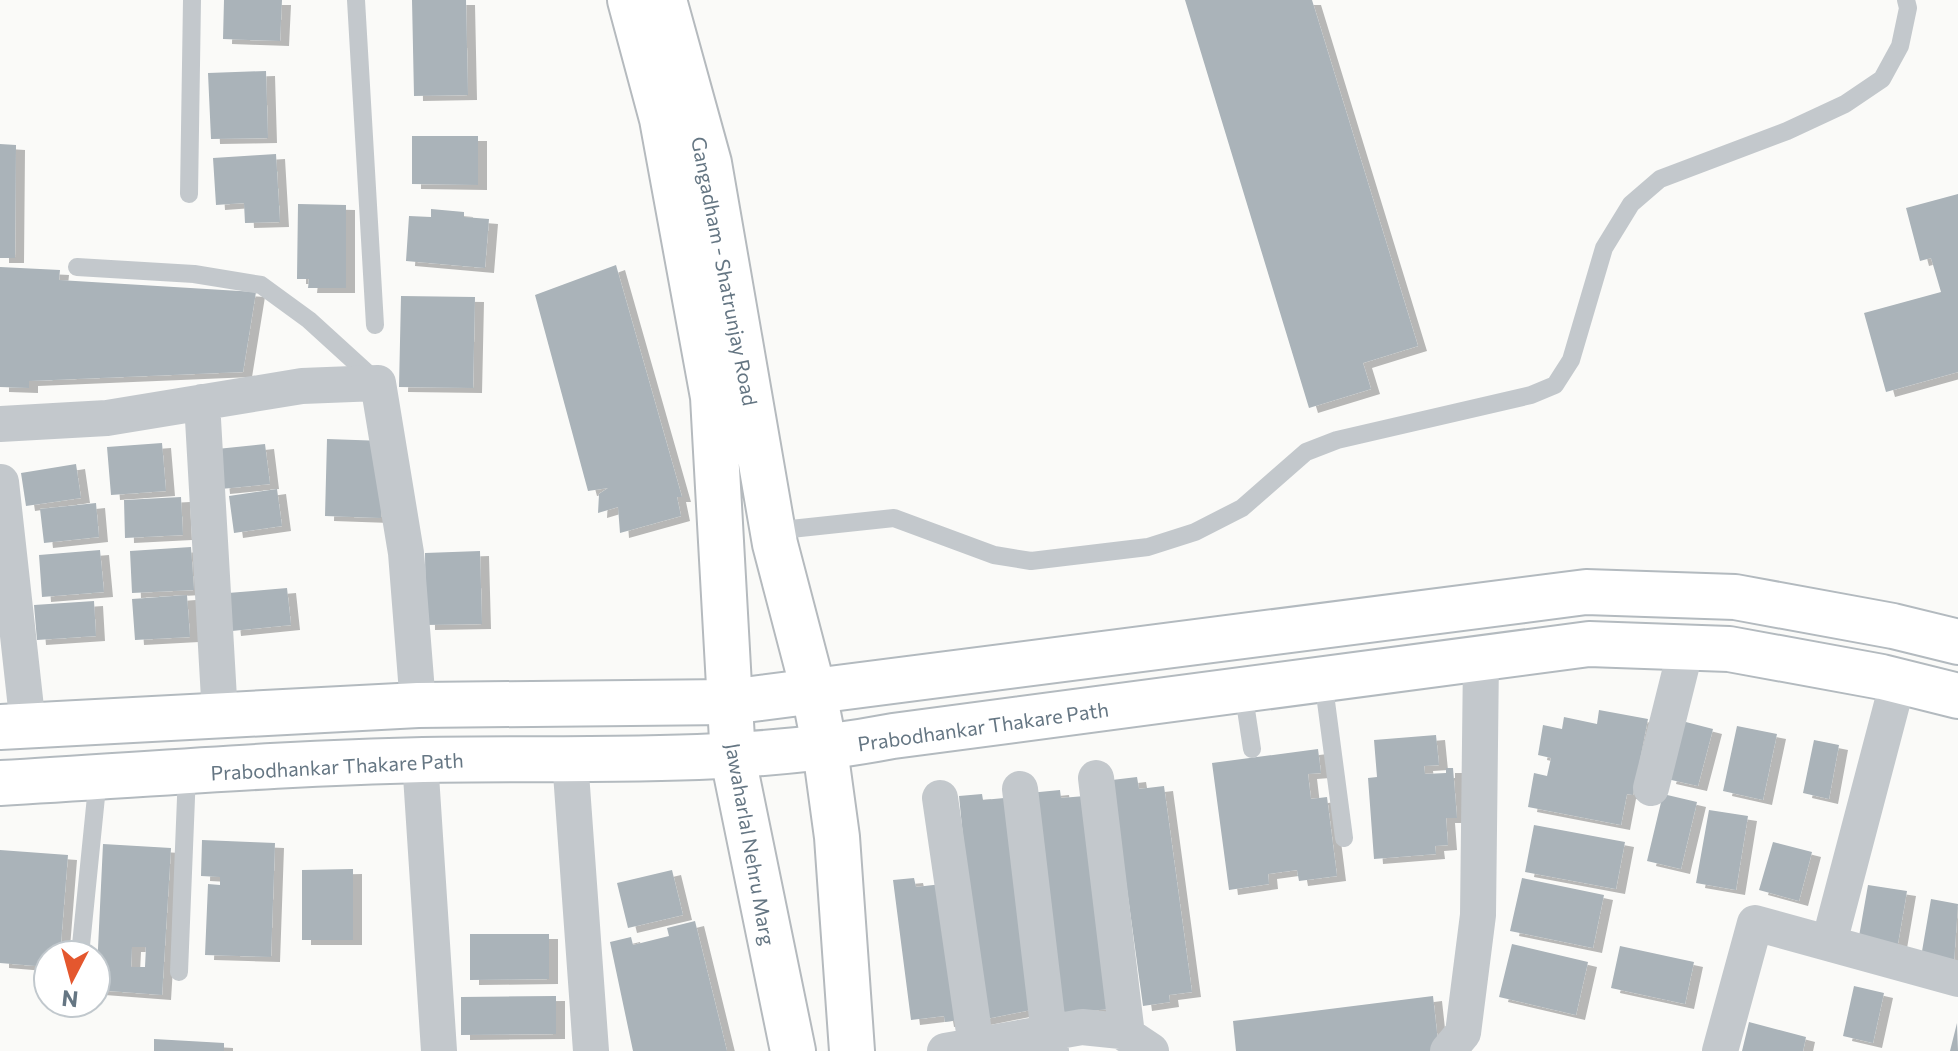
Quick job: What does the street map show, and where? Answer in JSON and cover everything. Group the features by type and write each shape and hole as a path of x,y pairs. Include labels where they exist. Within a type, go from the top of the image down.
{"main road":[{"name":"Gangadham - Shatrunjay Road","path":"630,0 662,119 713,397 723,538"},
{"name":"Gangadham - Shatrunjay Road","path":"664,0 709,163 774,537"},
{"path":"774,537 814,693 825,749 837,837 852,1051"},
{"name":"Jawaharlal Nehru Marg","path":"723,538 733,758 793,1051"},
{"path":"14,727 418,705 729,702 1586,592 1735,597 1893,626 1958,642"},
{"name":"Prabodhankar Thakare Path","path":"0,783 420,760 733,758 825,749 893,736 1589,644 1729,649 1898,681 1958,696"}],"street":[{"path":"0,424 107,418 302,386 378,383 406,553 418,705"},
{"path":"202,402 220,716"},
{"path":"1,482 14,727"},
{"path":"1651,788 1686,648"},
{"path":"1448,1051 1463,1033 1478,915 1481,658"},
{"path":"1829,943 1898,681"},
{"path":"570,759 591,1051"},
{"path":"420,760 439,1051"},
{"path":"1096,778 1139,1043"},
{"path":"1020,789 1049,1042"},
{"path":"940,798 960,1048 1049,1042 1082,1027 1121,1031 1139,1043"},
{"path":"1720,1051 1755,923 1958,979"}],"lane":[{"path":"189,194 192,0"},
{"path":"356,0 375,325"},
{"path":"774,537 894,518 994,555 1031,561 1148,547 1195,532 1242,508 1306,452 1337,440 1531,395 1555,385 1571,360 1604,248 1631,204 1660,179 1787,131 1845,104 1882,79 1900,46 1908,8 1906,0"},
{"path":"77,267 194,274 261,285 309,320 378,383"},
{"path":"1323,679 1344,838"},
{"path":"1243,690 1252,749"},
{"path":"179,972 187,773"},
{"path":"82,939 98,777"}],"building":[{"path":"224,0 282,0 280,41 223,39"},
{"path":"412,0 466,0 468,95 414,96"},
{"path":"1185,0 1312,0 1418,346 1363,363 1371,389 1309,408"},
{"path":"266,71 268,138 211,139 208,73"},
{"path":"412,136 478,136 478,185 412,184"},
{"path":"0,144 16,145 15,258 0,258"},
{"path":"276,154 280,222 245,223 244,203 216,205 213,158"},
{"path":"1958,194 1958,372 1886,392 1864,313 1941,292 1931,258 1920,261 1906,208"},
{"path":"298,204 346,205 346,288 308,288 309,279 297,279"},
{"path":"431,209 464,212 464,217 489,219 485,268 406,261 409,216 431,217"},
{"path":"616,265 682,497 677,497 681,516 620,533 618,507 598,513 599,494 608,488 588,491 535,295"},
{"path":"0,267 60,270 59,280 256,292 243,372 29,381 29,388 0,387"},
{"path":"401,296 475,297 473,388 399,387"},
{"path":"327,439 384,441 381,518 325,516"},
{"path":"162,443 166,491 111,495 107,447"},
{"path":"265,444 270,484 221,489 217,449"},
{"path":"76,464 81,498 26,506 21,473"},
{"path":"277,489 282,526 234,533 229,496"},
{"path":"181,497 183,535 125,538 124,500"},
{"path":"96,503 99,537 44,543 40,509"},
{"path":"191,547 194,590 132,593 130,551"},
{"path":"100,550 104,592 42,597 39,555"},
{"path":"480,551 482,624 426,625 425,553"},
{"path":"287,588 291,625 232,631 228,593"},
{"path":"187,595 190,637 135,640 132,599"},
{"path":"94,601 96,636 37,640 34,605"},
{"path":"1599,710 1648,719 1633,795 1627,794 1621,825 1528,807 1534,773 1547,776 1551,758 1538,755 1543,725 1562,729 1564,717 1597,724"},
{"path":"1682,721 1713,729 1698,786 1667,779"},
{"path":"1737,726 1777,734 1763,800 1723,791"},
{"path":"1436,735 1439,765 1424,766 1425,774 1446,773 1446,768 1453,768 1457,818 1446,818 1448,845 1435,846 1436,854 1374,859 1368,778 1377,777 1374,740"},
{"path":"1814,740 1839,745 1829,799 1803,793"},
{"path":"1318,749 1321,773 1308,774 1311,799 1327,797 1337,876 1299,881 1297,870 1268,874 1269,884 1229,890 1212,763"},
{"path":"1137,777 1139,789 1164,786 1192,992 1169,995 1170,1002 1143,1006 1112,780"},
{"path":"1060,790 1061,798 1085,796 1109,1009 1079,1012 1055,1021 1029,793"},
{"path":"982,794 983,800 1015,797 1036,1009 981,1020 959,796"},
{"path":"1663,794 1697,802 1681,869 1647,861"},
{"path":"1709,810 1748,816 1736,890 1696,883"},
{"path":"1534,825 1625,842 1616,889 1525,872"},
{"path":"202,840 275,843 271,957 205,955 208,884 220,885 220,877 201,876"},
{"path":"1773,842 1812,852 1799,901 1759,890"},
{"path":"103,844 171,848 162,995 112,991 112,939 98,939","holes":["132,947 146,947 145,967 131,967"]},
{"path":"0,850 68,855 61,939 32,939 32,966 0,963"},
{"path":"353,869 353,940 302,940 302,870"},
{"path":"672,870 683,915 628,928 617,883"},
{"path":"914,878 916,887 942,884 959,1020 945,1022 944,1016 911,1020 893,880"},
{"path":"1522,878 1604,895 1593,948 1510,931"},
{"path":"1868,885 1907,891 1897,949 1858,942"},
{"path":"1931,899 1958,904 1954,962 1921,957"},
{"path":"695,921 727,1051 633,1051 610,942 631,937 633,945 669,936 667,928"},
{"path":"470,934 549,934 549,979 470,980"},
{"path":"1512,944 1588,962 1576,1015 1499,997"},
{"path":"1620,946 1694,962 1685,1004 1611,988"},
{"path":"1854,986 1884,993 1873,1043 1843,1036"},
{"path":"556,996 556,1034 461,1035 461,997"},
{"path":"1433,996 1439,1051 1236,1051 1233,1021"},
{"path":"1749,1022 1806,1037 1803,1051 1742,1051"},
{"path":"1957,1023 1958,1051 1950,1051"},
{"path":"154,1039 224,1043 224,1051 154,1051"}]}
